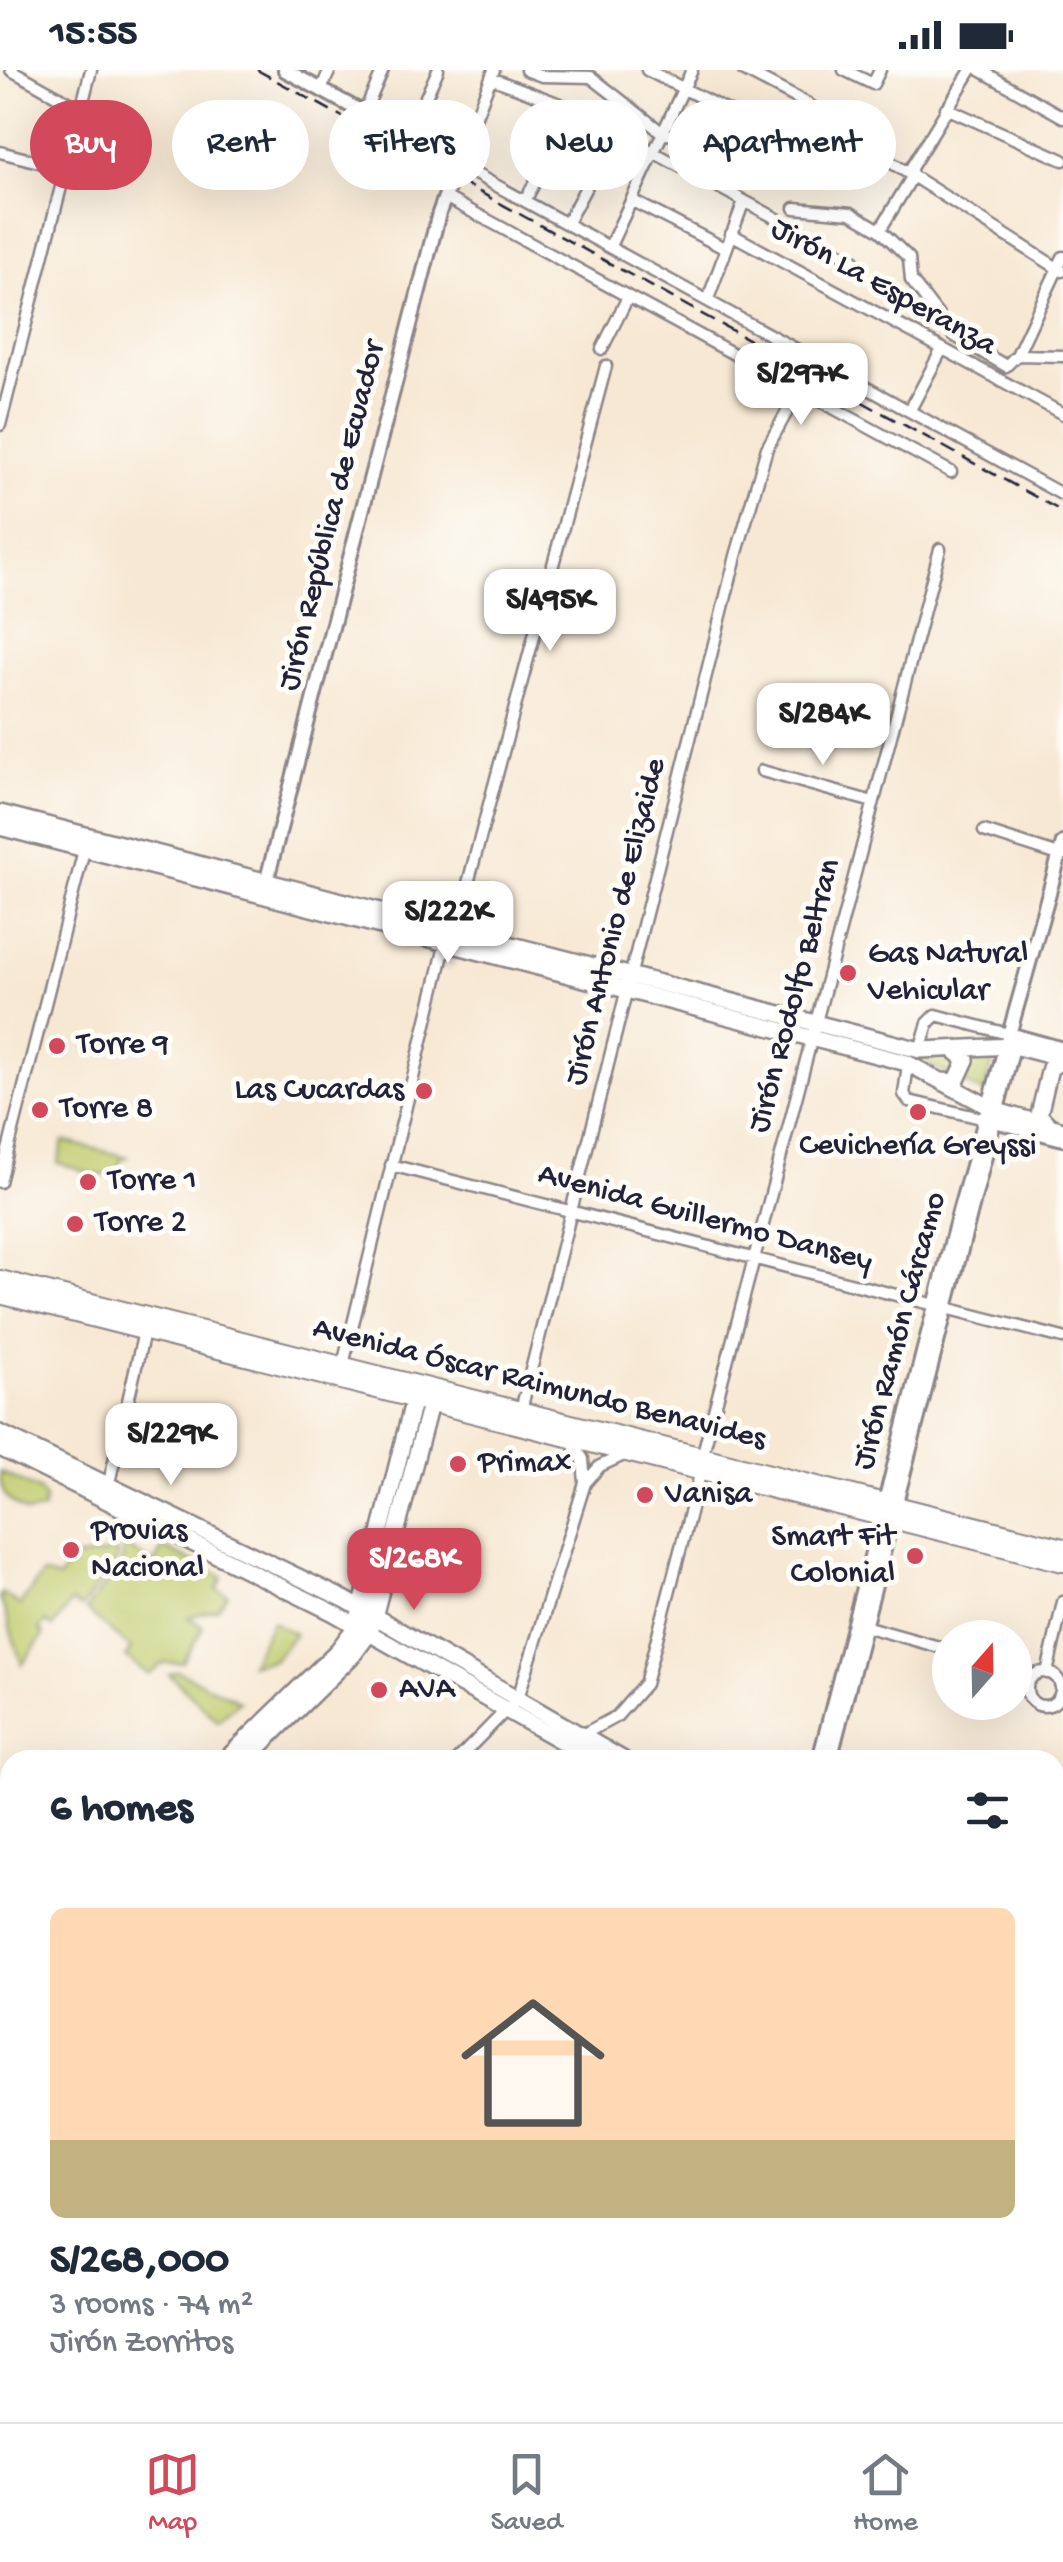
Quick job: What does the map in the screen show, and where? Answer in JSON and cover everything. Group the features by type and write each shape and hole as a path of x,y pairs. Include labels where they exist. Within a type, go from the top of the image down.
{"main road":[{"path":"0,813 86,842 812,1030 920,1050 1010,1043 1063,1059"},
{"path":"0,827 86,842"},
{"path":"812,1030 908,1063 991,1114 1056,1128"},
{"path":"942,1081 956,1082 962,1076 966,1060 954,1050"},
{"path":"1056,1128 1039,1115 1040,1101 1050,1068 1063,1059"},
{"name":"Avenida Óscar Raimundo Benavides","path":"0,1280 425,1393 565,1436 630,1453 702,1464"},
{"name":"Avenida Óscar Raimundo Benavides","path":"0,1294 144,1332 341,1372"},
{"path":"256,1750 353,1655 366,1621 425,1393"},
{"name":"Avenida Óscar Raimundo Benavides","path":"425,1393 522,1410 702,1464 1063,1562"},
{"path":"0,1433 366,1621 513,1704 580,1750"},
{"path":"0,1448 107,1490"},
{"name":"Avenida Óscar Raimundo Benavides","path":"888,1512 1063,1548"},
{"path":"235,1750 366,1621"},
{"path":"513,1704 607,1750"}],"street":[{"path":"11,70 66,100"},
{"path":"84,100 92,70"},
{"path":"285,70 341,100"},
{"path":"321,89 330,70"},
{"path":"370,100 383,70"},
{"path":"425,100 438,70"},
{"path":"526,70 542,76 591,77 668,134"},
{"path":"647,70 707,100"},
{"path":"610,246 656,155 692,70"},
{"path":"743,70 799,100"},
{"path":"844,70 873,84 880,70"},
{"path":"880,230 971,70"},
{"path":"980,70 1003,76 1063,117"},
{"path":"482,100 492,74 552,100"},
{"path":"946,108 1063,160"},
{"path":"648,151 854,260"},
{"path":"0,152 30,160"},
{"path":"795,208 851,213 880,230 909,258 911,280 953,335 1006,366 1017,356 1061,266 896,166"},
{"path":"490,182 1063,495"},
{"path":"0,424 61,190"},
{"name":"Jirón República de Ecuador","path":"264,888 447,190"},
{"path":"525,201 531,190"},
{"path":"568,223 585,190"},
{"path":"445,196 951,472"},
{"name":"Jirón La Esperanza","path":"633,201 726,248"},
{"path":"708,299 744,201"},
{"name":"Jirón La Esperanza","path":"731,234 1063,414"},
{"path":"602,349 628,297"},
{"path":"910,410 942,349"},
{"path":"1017,356 1063,356"},
{"path":"341,1372 451,937 606,366"},
{"name":"Jirón Antonio de Elizaide","path":"522,1410 690,726 768,448 800,390"},
{"name":"Jirón Rodolfo Beltran","path":"582,1735 616,1716 645,1684 940,548"},
{"path":"762,772 873,802"},
{"path":"984,831 1062,851"},
{"path":"0,1182 86,842"},
{"name":"Jirón Ramón Cárcamo","path":"822,1750 1062,851"},
{"path":"920,1050 928,1023 936,1015 1010,1043 1063,1049"},
{"path":"908,1063 906,1098 991,1114 1063,1139"},
{"path":"0,1121 14,1124"},
{"name":"Avenida Guillermo Dansey","path":"392,1165 1063,1338"},
{"path":"107,1490 144,1332"},
{"path":"565,1436 583,1459 586,1483"},
{"path":"467,1750 513,1704 586,1483 600,1466 630,1453"},
{"name":"Jirón Ramón Cárcamo","path":"833,1750 888,1512"},
{"path":"1047,1673 1063,1602"},
{"path":"864,1626 932,1645"},
{"path":"1032,1677 1047,1673 1057,1678 1061,1688 1049,1706 1032,1700"}],"green space":[{"path":"987,1054 994,1060 983,1093 910,1055"},
{"path":"63,1141 127,1157 121,1159 117,1175 94,1175 58,1163"},
{"path":"0,1472 39,1490 45,1499 43,1510 27,1513 10,1501"},
{"path":"108,1540 115,1544 117,1561 81,1608 71,1602 53,1627 45,1622 39,1630 44,1634 22,1665 2,1593 20,1605 42,1574 59,1579 70,1560 109,1553"},
{"path":"122,1544 154,1564 163,1547 223,1577 217,1589 228,1595 218,1609 188,1617 203,1627 183,1662 163,1663 149,1675 126,1657 131,1649 86,1610 123,1562"},
{"path":"272,1621 295,1634 273,1660 250,1664"},
{"path":"178,1671 239,1701 218,1721 169,1674"}],"railway":[{"path":"257,70 1063,512"}],"place":[{"name":"Gas Natural Vehicular","path":"848,973"},
{"name":"Torre 9","path":"57,1046"},
{"name":"Las Cucardas","path":"424,1091"},
{"name":"Torre 8","path":"40,1110"},
{"name":"Cevichería Greyssi","path":"918,1112"},
{"name":"Torre 1","path":"88,1182"},
{"name":"Torre 2","path":"75,1224"},
{"name":"Primax","path":"458,1464"},
{"name":"Vanisa","path":"645,1495"},
{"name":"Provias Nacional","path":"71,1550"},
{"name":"Smart Fit Colonial","path":"915,1556"},
{"name":"AVA","path":"379,1690"}]}
